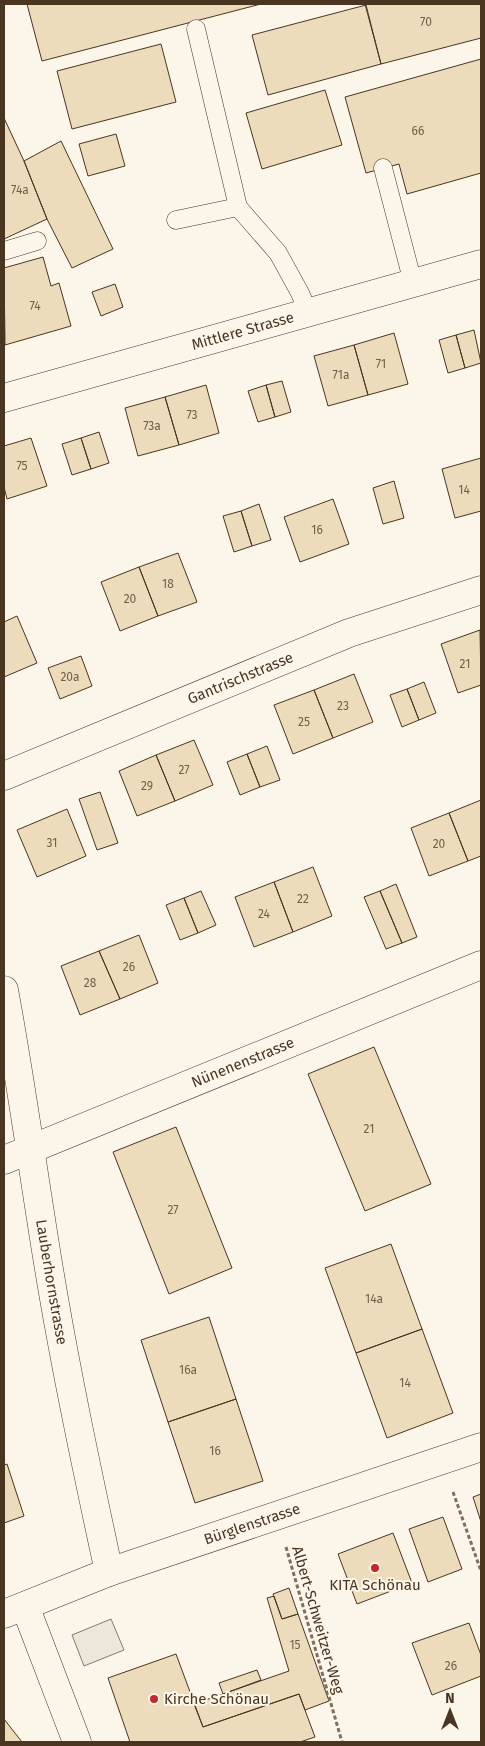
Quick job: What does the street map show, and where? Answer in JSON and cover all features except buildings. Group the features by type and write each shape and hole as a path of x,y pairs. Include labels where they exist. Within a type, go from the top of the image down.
{"street":[{"name":"Mittlere Strasse","path":"4,398 481,264"},
{"name":"Gantrischstrasse","path":"4,776 349,633 481,590"},
{"name":"Nünenenstrasse","path":"4,1160 481,966"},
{"name":"Lauberhornstrasse","path":"4,990 31,1148 48,1264 72,1397 109,1572"},
{"name":"Bürglenstrasse","path":"77,1742 14,1610 109,1572 481,1447"}],"lane":[{"path":"196,30 238,207 278,253 308,312"},
{"path":"384,168 413,283"},
{"path":"176,220 238,207"},
{"path":"4,252 37,241"}],"path":[{"path":"441,1460 481,1572"},
{"name":"Albert-Schweitzer-Weg","path":"285,1543 342,1742"}],"shaded area":[{"path":"111,1619 124,1650 84,1666 72,1635"}],"place":[{"name":"KITA Schönau","path":"375,1568"},
{"name":"Kirche Schönau","path":"154,1699"}]}
